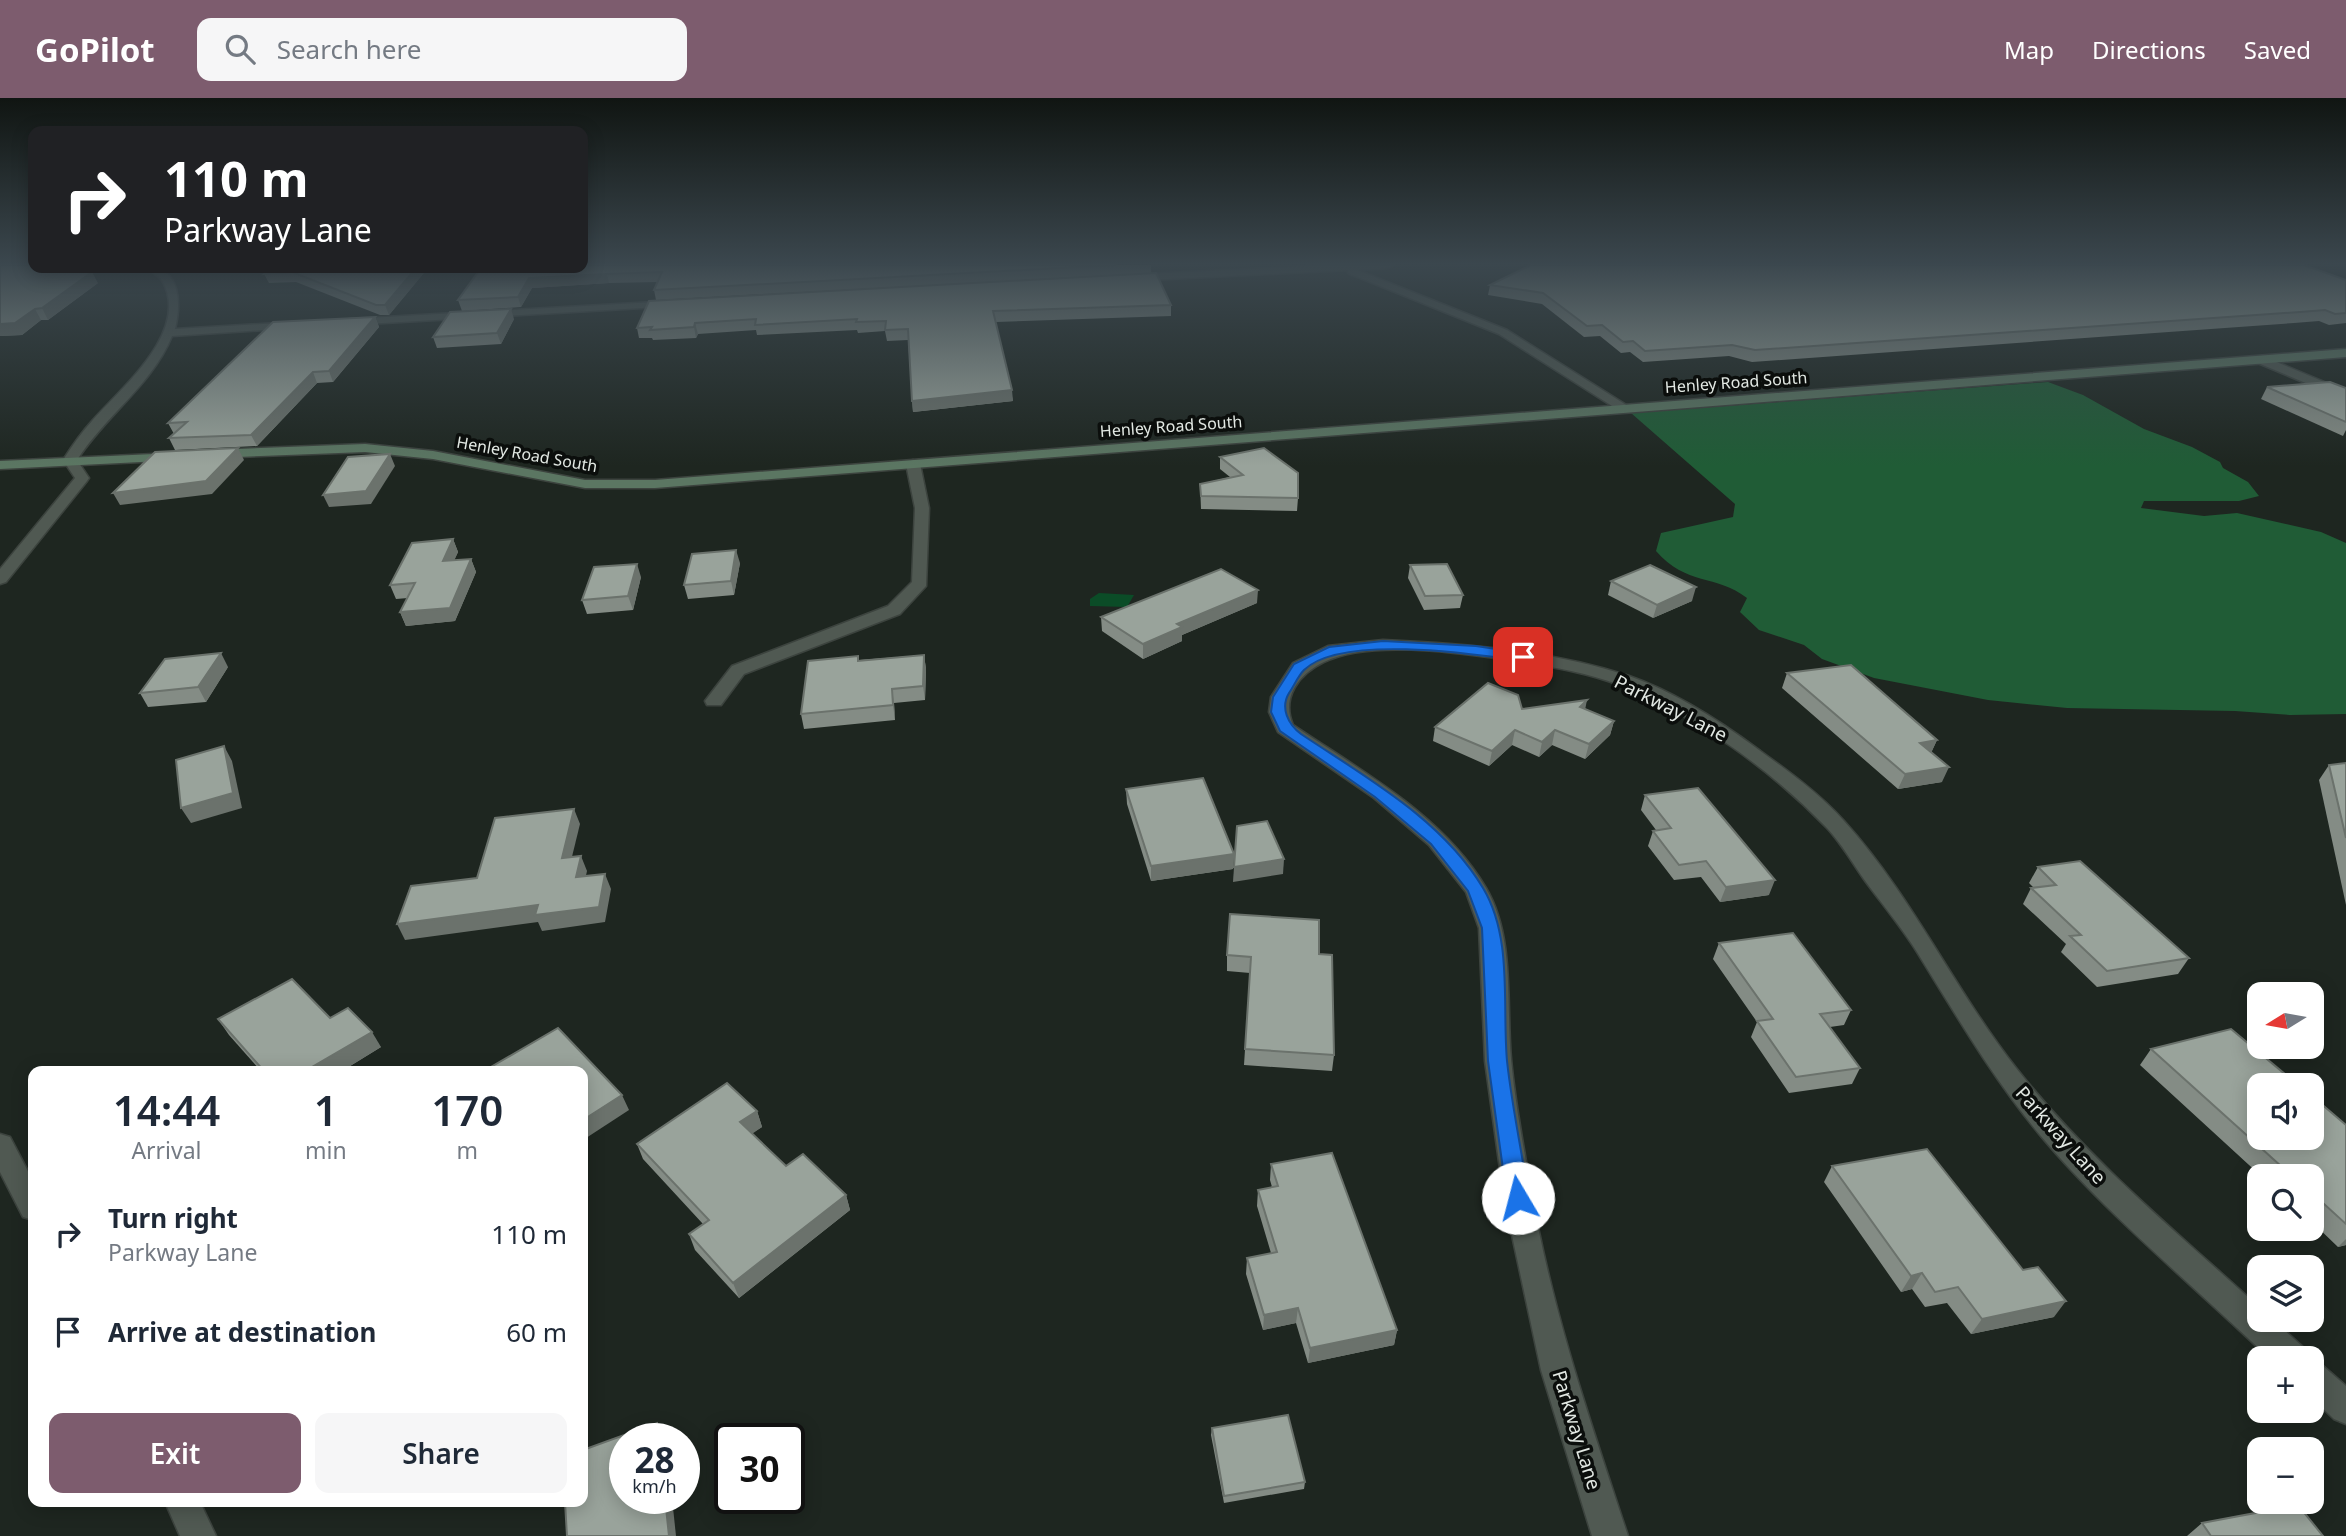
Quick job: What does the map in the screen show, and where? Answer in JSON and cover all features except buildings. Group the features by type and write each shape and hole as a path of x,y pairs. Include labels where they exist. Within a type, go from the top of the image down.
{"street":[{"path":"0,579 82,478 70,460 79,443 128,393 168,333 182,332"},
{"path":"1503,332 1625,408"},
{"name":"Henley Road South","path":"0,465 365,448 433,456 536,477 610,485 656,484 2346,353"},
{"path":"2262,360 2346,396"},
{"path":"714,701 738,670 894,610 920,583 922,508 913,464"},
{"name":"Parkway Lane","path":"1610,1536 1557,1370 1518,1198 1498,1061 1491,928 1476,890 1437,840 1381,794 1296,737 1285,728 1278,712 1280,697 1299,667 1334,650 1383,645 1462,649 1570,665 1625,681 1711,724 1747,749 1836,824 1924,944 1969,1020 2006,1074 2052,1130 2129,1207 2279,1346"},
{"path":"0,1145 28,1198"},
{"path":"2324,1388 2346,1408"},
{"path":"184,1507 198,1536"}],"shaded area":[{"path":"2048,382 2083,395 2144,429 2192,447 2220,462 2223,468 2248,482 2259,496 2239,501 2144,501 2141,508 2204,516 2237,513 2321,532 2346,543 2346,714 2290,715 2235,711 2067,708 1988,700 1874,678 1822,659 1804,645 1759,630 1740,612 1747,598 1724,585 1679,570 1656,551 1661,533 1733,517 1735,504 1631,413"},
{"path":"1099,593 1134,595 1127,607 1090,606 1090,599"}],"route":[{"path":"1518,1198 1498,1061 1491,928 1476,890 1437,840 1381,794 1296,737 1285,728 1278,712 1280,697 1299,667 1334,650 1383,645 1476,650 1523,657"}]}
